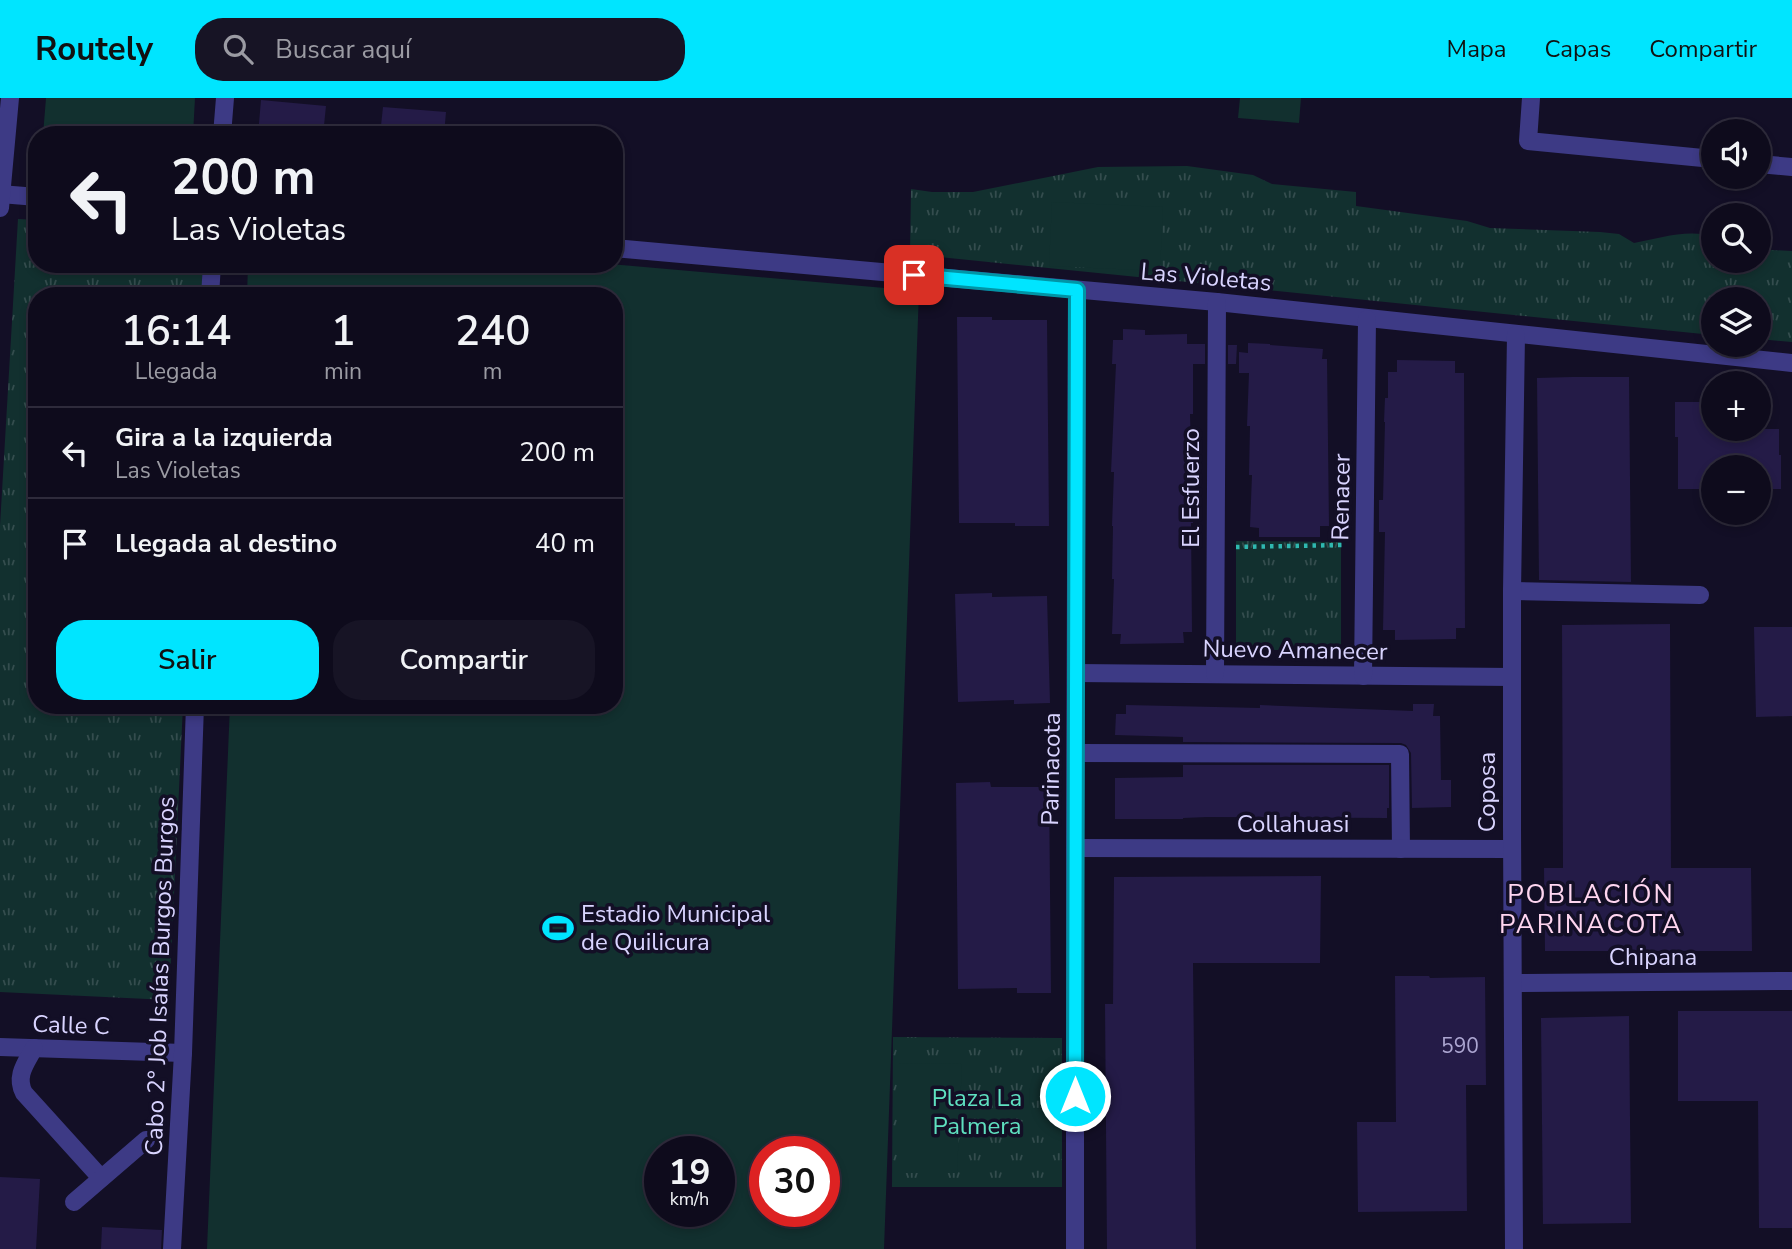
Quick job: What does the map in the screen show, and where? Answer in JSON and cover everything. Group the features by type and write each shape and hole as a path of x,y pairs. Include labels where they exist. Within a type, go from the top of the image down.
{"street":[{"path":"10,98 0,198 28,197"},
{"path":"223,126 225,98"},
{"path":"1531,98 1528,141 1701,158"},
{"path":"1771,165 1792,167"},
{"name":"Las Violetas","path":"623,249 1217,302 1792,363"},
{"name":"Parinacota","path":"1075,1249 1077,290"},
{"name":"El Esfuerzo","path":"1215,674 1217,302"},
{"name":"Renacer","path":"1363,676 1367,319"},
{"name":"Coposa","path":"1514,1249 1512,591 1516,335"},
{"path":"1512,591 1700,595"},
{"name":"Nuevo Amanecer","path":"1076,673 1512,677"},
{"name":"Cabo 2° Job Isaías Burgos Burgos","path":"173,1249 195,714"},
{"path":"1076,753 1400,754 1401,849"},
{"name":"Collahuasi","path":"1074,848 1512,849"},
{"name":"Chipana","path":"1514,983 1792,981"},
{"name":"Calle C","path":"0,1047 183,1053"},
{"path":"34,1048 20,1072 24,1093 101,1178"},
{"path":"74,1202 146,1140"}],"path":[{"path":"1215,548 1365,545"}],"green space":[{"path":"46,98 195,98 193,126 44,126"},
{"path":"1240,98 1301,98 1299,123 1238,118"},
{"path":"1187,166 1253,175 1272,184 1356,192 1356,206 1467,221 1490,228 1600,232 1619,234 1634,243 1673,235 1701,234 1701,273 1771,273 1771,250 1792,251 1792,342 1771,340 1771,287 1701,287 1701,334 910,254 911,189 973,192 1098,167"},
{"path":"1052,202 1163,207 1160,271 1049,266"},
{"path":"18,219 28,220 28,273 203,273 202,287 28,287 28,714 183,714 169,1000 0,992 0,526"},
{"name":"Estadio Municipal de Quilicura","path":"623,265 919,291 884,1249 207,1249 230,714 623,714 623,287 247,287 248,273 623,273"},
{"path":"1236,541 1341,542 1341,650 1236,650"},
{"name":"Plaza La Palmera","path":"893,1037 1062,1038 1062,1187 892,1187"},
{"path":"899,1063 962,1064 957,1173 899,1173"}],"building":[{"path":"261,100 326,106 324,126 259,126"},
{"path":"383,107 446,112 445,126 381,126"},
{"path":"957,317 1047,320 1049,526 959,523"},
{"path":"1123,329 1145,330 1145,335 1187,334 1187,344 1205,344 1205,364 1193,364 1193,414 1190,414 1192,632 1183,632 1184,643 1120,644 1121,634 1112,634 1114,472 1111,472 1116,364 1112,364 1113,340 1123,340"},
{"path":"1248,343 1323,349 1322,359 1327,359 1329,526 1320,526 1320,537 1259,537 1259,528 1250,527 1252,475 1249,475 1250,426 1247,426 1249,373 1239,373 1239,352 1248,353"},
{"path":"1228,345 1237,345 1236,364 1228,364"},
{"path":"1397,360 1455,361 1455,373 1464,373 1465,628 1456,628 1456,639 1395,640 1395,630 1383,630 1385,532 1379,532 1379,500 1383,500 1388,372 1397,372"},
{"path":"1629,377 1631,582 1539,580 1537,378"},
{"path":"1675,402 1701,402 1701,441 1771,441 1771,429 1779,429 1781,489 1771,489 1771,455 1701,455 1701,489 1678,489 1678,437 1675,437"},
{"path":"992,593 992,597 1047,596 1050,703 1014,704 1014,700 958,702 955,594"},
{"path":"1670,624 1671,868 1751,868 1752,951 1545,951 1544,868 1563,868 1562,625"},
{"path":"1754,627 1792,627 1792,716 1756,717"},
{"path":"1413,704 1434,704 1433,716 1440,716 1441,780 1451,780 1451,807 1412,808 1411,753 1406,745 1401,743 1183,742 1183,737 1115,735 1116,714 1126,714 1126,705 1260,708 1260,705 1413,711"},
{"path":"1183,765 1389,765 1387,818 1115,819 1115,778 1183,777"},
{"path":"990,782 991,787 1049,787 1051,993 1017,993 1017,988 958,989 956,783"},
{"path":"1321,876 1320,963 1193,963 1196,1249 1107,1249 1105,1004 1113,1004 1114,877"},
{"path":"1395,976 1485,977 1486,1085 1466,1085 1467,1211 1358,1212 1357,1122 1396,1122"},
{"path":"1678,1011 1792,1011 1792,1228 1759,1228 1758,1101 1678,1101"},
{"path":"1629,1016 1631,1223 1543,1224 1541,1018"},
{"path":"0,1177 40,1179 36,1249 0,1249"},
{"path":"102,1227 162,1230 161,1249 101,1249"}],"place":[{"name":"Estadio Municipal de Quilicura","path":"558,928"}],"district":[{"name":"POBLACIÓN PARINACOTA","path":"1591,909"}],"route":[{"path":"914,275 1077,290 1075,1096"}]}
